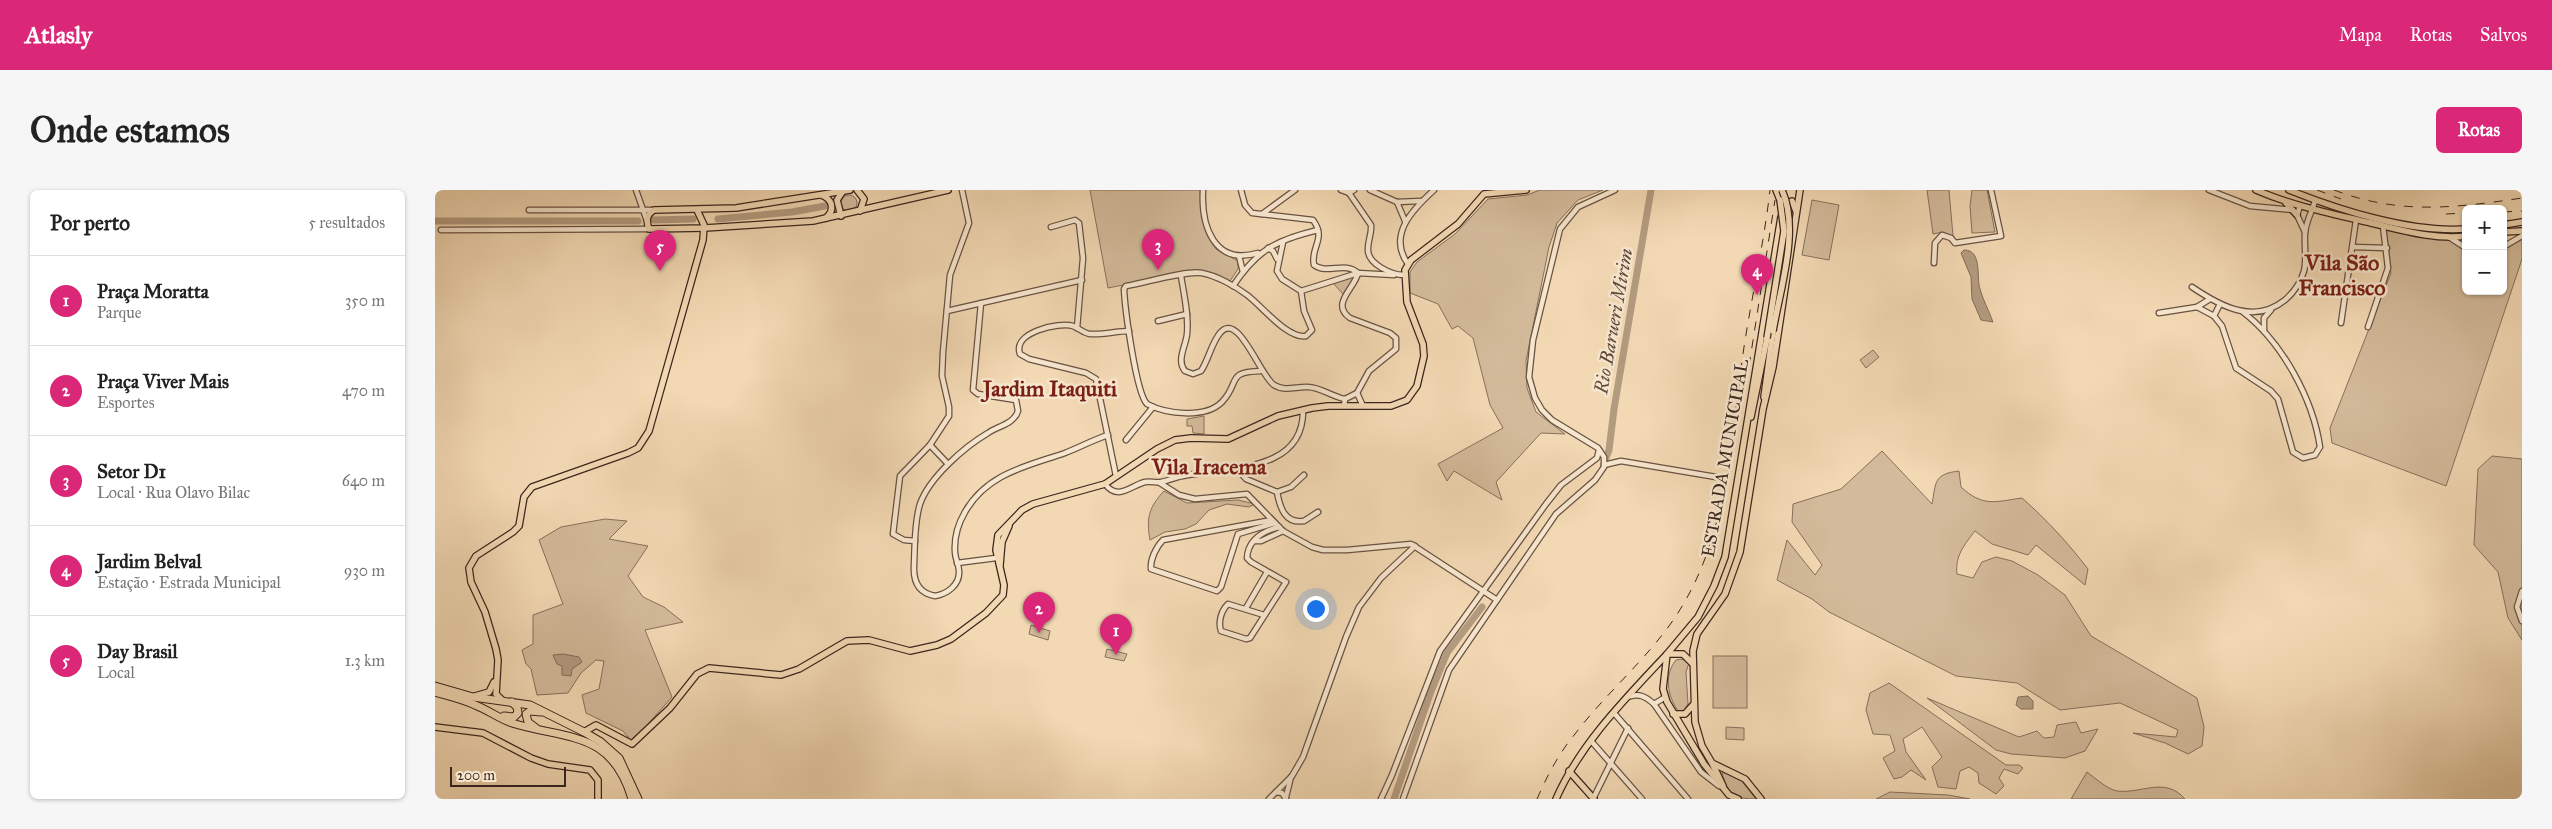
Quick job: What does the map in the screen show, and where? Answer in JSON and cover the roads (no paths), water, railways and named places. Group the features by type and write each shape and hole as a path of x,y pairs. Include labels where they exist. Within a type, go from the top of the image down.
{"highway":[{"path":"435,686 473,697 530,705 584,732 601,742 619,758 638,799"},
{"path":"435,692 499,716 509,722 575,736 598,747 608,756 621,775 632,799"},
{"path":"499,716 511,718 517,716 517,707 512,702"},
{"path":"538,729 527,719 527,712 540,712 553,716"}],"main road":[{"path":"857,190 864,199 860,211"},
{"path":"846,191 736,208 654,210 648,215 647,222 649,229 705,228 825,220 948,190"},
{"path":"584,732 596,725 632,744 670,708 697,674 709,668 785,675 799,669 835,647 853,640 869,640 910,651 937,645 958,634 1000,600 1005,588 997,558 998,535 1016,516 1033,504 1105,484 1170,442 1191,438 1227,439 1278,416 1344,402 1363,406 1391,406 1400,403 1412,394 1418,382 1423,349 1407,302 1404,275 1408,264 1454,228 1485,192 1526,190"},
{"path":"1745,435 1754,405 1767,338 1784,231 1782,206 1776,190"},
{"path":"1728,797 1697,734 1693,664 1696,638 1725,594 1739,558 1790,232 1784,190"},
{"name":"ESTRADA MUNICIPAL","path":"1556,799 1569,771 1614,713 1698,617 1721,569 1729,532 1784,204 1784,190"},
{"path":"1763,409 1773,367 1797,216 1799,190"},
{"path":"2256,190 2267,192 2301,207 2356,220 2449,237 2462,236"},
{"path":"2284,190 2359,214 2444,230 2462,229"},
{"path":"841,216 838,198 846,191"},
{"path":"821,195 828,198 832,207 830,215 825,220"},
{"path":"1784,204 1788,200 1793,202 1797,216"},
{"path":"2301,207 2313,200"},
{"path":"2285,201 2295,212"},
{"path":"838,204 842,210 850,213"},
{"path":"502,700 496,694 498,660 496,649 485,612 470,577 472,560 519,526 524,498 532,488 559,476 622,455 638,448 643,442 652,423 705,228 697,210"},
{"path":"2507,224 2522,222"},
{"path":"2507,232 2522,231"},
{"path":"1000,571 1001,542 1016,516"},
{"path":"1693,664 1683,654 1667,654 1664,698 1692,746 1719,786 1728,797 1738,799"},
{"path":"473,697 489,692 496,678"},
{"path":"1673,714 1685,714 1692,708 1694,703"},
{"path":"435,727 478,731 531,758 548,764 590,770 598,780 597,799"},
{"path":"1712,763 1745,780 1761,799"},
{"path":"1569,771 1593,799"}],"street":[{"path":"636,190 647,222"},
{"path":"915,541 904,540 893,534 899,481 903,471 930,445 945,424 949,412 942,368 949,275 964,245 969,223 962,190"},
{"path":"1203,190 1203,210 1212,238 1221,249 1239,256 1260,252 1318,230"},
{"path":"1241,190 1243,200 1249,212 1310,218 1315,222 1319,240 1313,254 1314,265 1320,269 1351,269 1358,273"},
{"path":"1262,214 1295,190"},
{"path":"1341,190 1351,191 1371,225 1367,250 1370,258 1395,275"},
{"path":"1370,190 1397,202 1422,200"},
{"path":"1408,264 1400,248 1405,221 1422,200 1434,190"},
{"path":"1403,799 1449,670 1556,514 1598,477 1604,464 1604,457 1599,450 1546,415 1536,401 1529,377 1533,340 1560,229 1578,207 1615,190"},
{"path":"1935,263 1935,243 1942,235 1951,238 1955,243 2001,236 1991,190"},
{"path":"2209,190 2250,206 2295,212 2301,207"},
{"path":"2264,331 2264,318 2273,308 2289,296 2302,278 2305,264 2305,234 2313,200"},
{"path":"1397,202 1405,221"},
{"path":"529,210 654,210"},
{"path":"2295,212 2305,234"},
{"path":"1051,227 1077,220 1083,256 1077,328"},
{"path":"2341,323 2356,220"},
{"path":"2368,326 2388,268 2383,226"},
{"path":"441,230 649,229"},
{"path":"2507,245 2522,236"},
{"path":"2449,237 2462,245"},
{"path":"1277,263 1283,242"},
{"path":"2353,247 2387,248"},
{"path":"1261,371 1247,371 1238,375 1223,401 1205,410 1185,413 1153,407 1147,404 1141,396 1124,292 1127,286 1203,273 1233,286 1249,296 1290,332 1302,337 1309,335 1311,326 1304,311 1301,291 1281,277 1277,271 1275,252 1268,248"},
{"path":"1233,286 1260,252"},
{"path":"1239,256 1243,272"},
{"path":"1245,256 1249,264"},
{"path":"1181,276 1187,314 1187,335 1181,364 1185,371 1197,374 1204,366 1219,334 1229,328 1241,333 1261,371 1272,384 1280,388 1310,387 1344,402 1357,393 1369,371 1393,352 1397,344 1395,338 1390,333 1345,314 1342,305 1344,296 1358,273"},
{"path":"1301,291 1358,273 1404,275"},
{"path":"947,311 1082,280"},
{"path":"2191,287 2220,304 2243,312 2259,312 2273,308"},
{"path":"2159,313 2197,307 2210,299"},
{"path":"981,303 973,390 978,394 1016,400 1018,411 1012,421 981,436 949,464 921,502 915,541 913,574 917,585 928,594 941,595 958,581 960,573 955,542 962,519 970,504 1003,474 1015,468 1064,453 1108,435"},
{"path":"2214,316 2220,304"},
{"path":"2197,307 2214,316 2221,326 2236,368 2271,391 2278,399 2293,452 2303,458 2315,455 2320,448 2306,396 2264,331 2243,312"},
{"path":"1157,321 1187,314"},
{"path":"1117,476 1098,383 1094,376 1029,360 1019,351 1020,342 1027,334 1067,325 1090,334 1129,331"},
{"path":"1357,393 1363,406"},
{"path":"1126,440 1153,407"},
{"path":"1105,484 1110,490 1119,492 1147,482 1160,483 1184,475 1236,468 1271,459 1289,449 1300,433 1303,410"},
{"path":"930,445 949,464"},
{"path":"1382,799 1439,650 1553,494 1570,478 1597,458 1599,450"},
{"path":"1604,464 1621,461 1716,478"},
{"path":"1236,468 1246,479 1277,492 1291,487 1304,475"},
{"path":"1160,483 1179,494 1195,499 1247,494 1277,525 1295,539 1323,550 1363,549 1407,543 1415,546 1497,600"},
{"path":"1277,492 1283,514 1290,519 1304,521 1318,512"},
{"path":"1241,529 1221,587 1217,591 1151,569 1152,560 1163,540 1257,526 1277,525"},
{"path":"1264,615 1233,604 1226,606 1221,615 1221,631 1248,639 1264,615 1285,582 1247,560 1249,548 1254,541 1264,532 1277,525"},
{"path":"1254,541 1261,541 1277,525"},
{"path":"1264,532 1268,536"},
{"path":"1269,798 1291,776 1303,757 1346,637 1359,607 1381,578 1415,546"},
{"path":"957,562 997,558"},
{"path":"1246,608 1267,572"},
{"path":"2522,591 2517,607 2522,621"},
{"path":"1626,698 1637,694 1654,704 1701,772 1719,786"},
{"path":"1654,704 1664,698"},
{"path":"1614,713 1688,799"},
{"path":"1593,799 1627,728"},
{"path":"1592,742 1642,799"},
{"path":"1683,748 1692,746"},
{"path":"1286,798 1291,776"},
{"path":"1275,792 1282,793 1286,798"}],"waterway":[{"name":"Rio Barueri Mirim","path":"1606,458 1609,450 1614,409 1651,190"},
{"path":"718,219 792,212 825,206"},
{"path":"654,220 693,219"},
{"path":"435,221 638,221"},
{"name":"Rio Barueri Mirim","path":"1394,799 1430,694 1447,653 1482,607"}],"railway":[{"path":"1537,799 1554,765 1569,741 1673,621 1699,573 1711,543 1726,479 1744,347 1765,230 1770,190"},
{"path":"2317,190 2341,199"},
{"path":"2334,190 2381,203 2427,207 2522,198"},
{"path":"1749,366 1775,200"},
{"path":"2507,212 2522,211"},
{"path":"2446,214 2462,213"}],"place":[{"name":"Setor D1","path":"1158,270"},
{"name":"Day Brasil","path":"660,271"},
{"name":"Jardim Belval","path":"1757,295"},
{"name":"Praça Viver Mais","path":"1039,633"},
{"name":"Praça Moratta","path":"1116,655"}],"district":[{"name":"Vila São Francisco","path":"2342,274"},
{"name":"Jardim Itaquiti","path":"1050,388"},
{"name":"Vila Iracema","path":"1209,466"}]}
